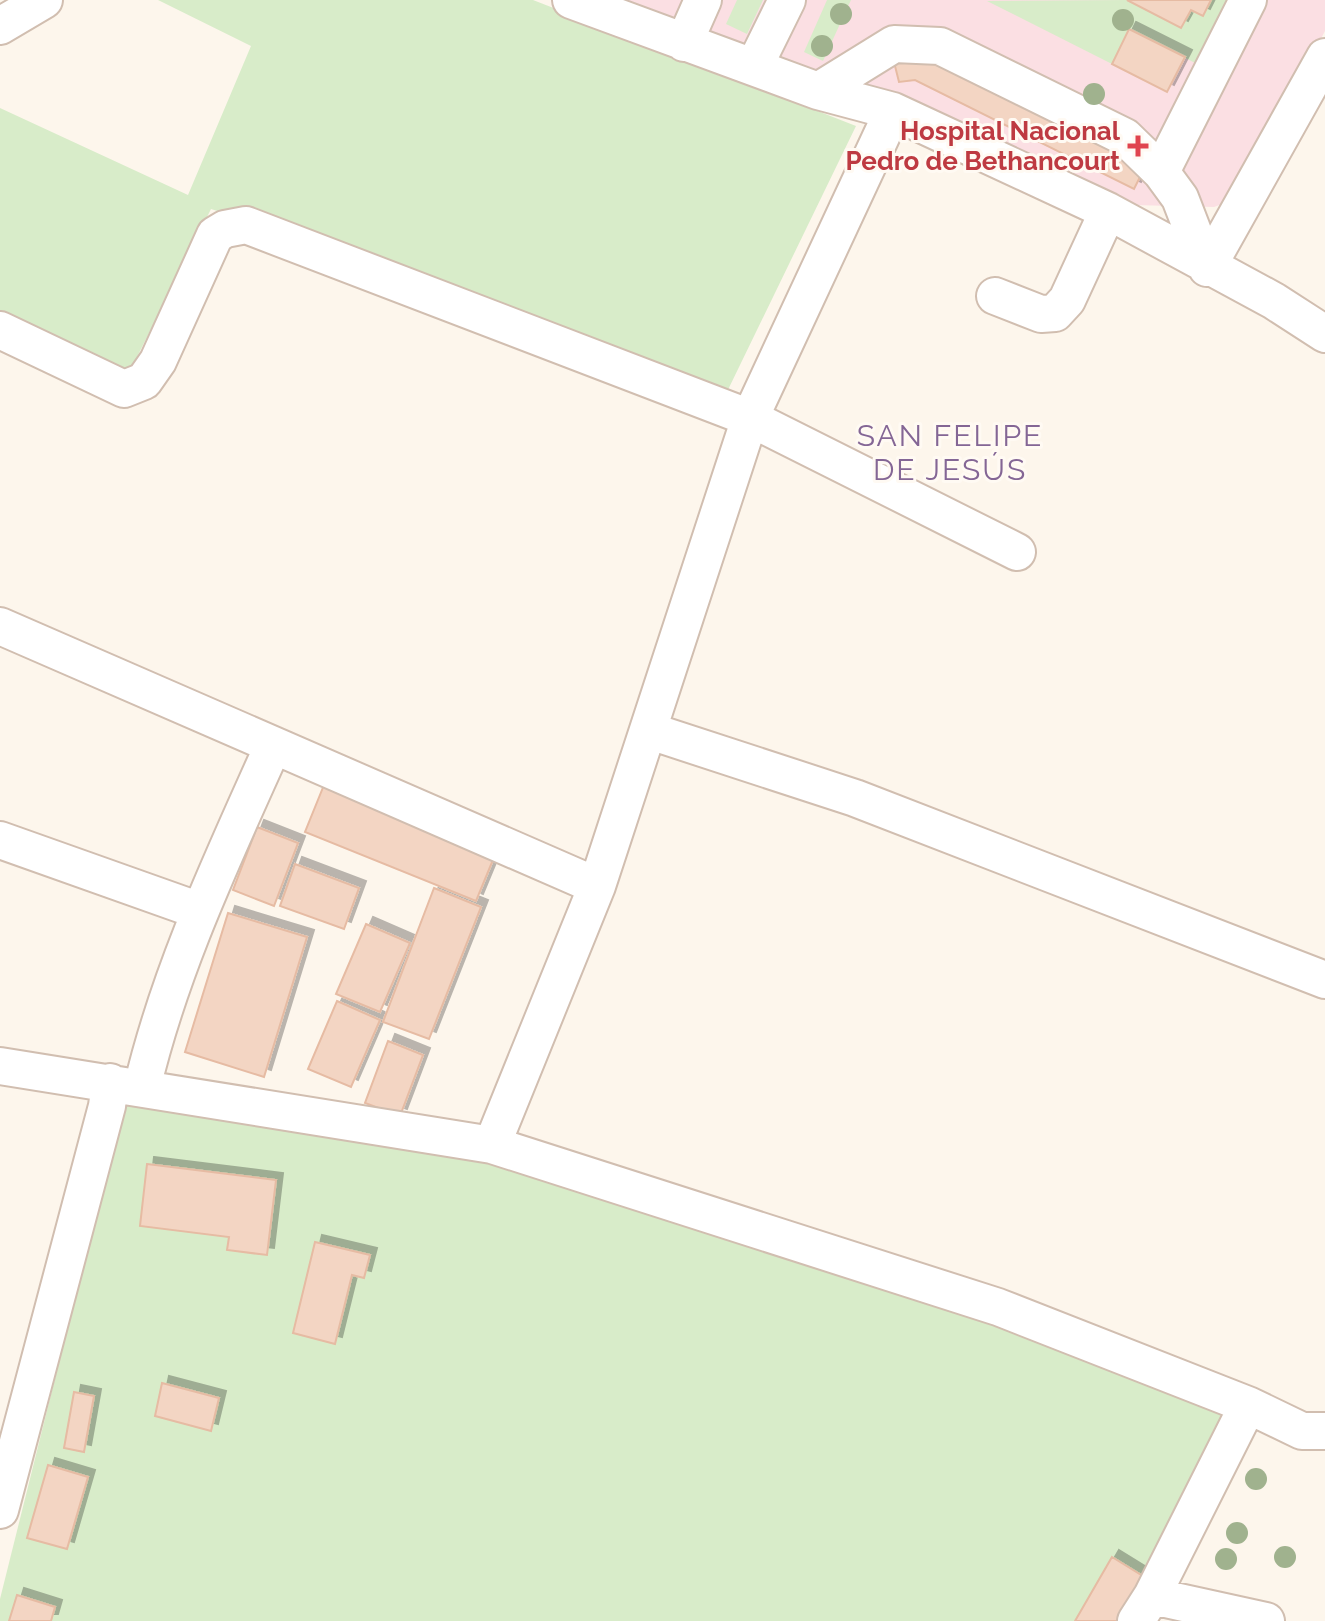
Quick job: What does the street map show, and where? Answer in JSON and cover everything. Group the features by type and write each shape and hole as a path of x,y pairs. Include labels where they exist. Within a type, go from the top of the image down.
{"street":[{"path":"0,26 44,0"},
{"path":"571,0 618,8 684,43 818,91 893,111 1108,211 1207,268 1274,301 1325,334"},
{"path":"684,43 703,0"},
{"path":"754,67 787,0"},
{"path":"1161,172 1248,0"},
{"path":"818,91 894,44 940,46 1125,137 1161,172 1180,198 1207,268"},
{"path":"1207,268 1325,57"},
{"path":"492,1145 597,886 750,418 893,111"},
{"path":"995,296 1041,314 1055,313 1067,300 1108,211"},
{"path":"0,330 124,389 144,381 158,361 215,235 225,229 246,225 750,418 1017,552"},
{"path":"0,626 597,886"},
{"path":"650,731 855,798 1325,980"},
{"path":"0,1510 107,1106 126,1085 154,1038 200,911 273,746"},
{"path":"0,840 200,911"},
{"path":"0,1066 492,1145 998,1307 1248,1405 1302,1431 1325,1431"},
{"path":"1248,1405 1144,1608 1266,1621"}],"shaded area":[{"name":"Hospital Nacional Pedro de Bethancourt","path":"611,0 1325,0 1325,31 1237,199 1214,207 1132,205 902,94 796,70"}],"green space":[{"path":"158,0 533,0 856,126 724,398 392,266 211,209 130,371 0,315 0,108 188,195 251,46"},
{"path":"737,0 763,0 747,34 726,24"},
{"path":"827,0 851,0 823,61 804,52"},
{"path":"1127,0 1181,28 1191,10 1203,16 1211,0 1227,0 1195,63 1130,29 1112,64 987,1"},
{"path":"125,1098 495,1161 622,1195 1235,1404 1120,1621 0,1621 0,1599"}],"building":[{"path":"1127,0 1211,0 1203,16 1191,10 1181,28"},
{"path":"1129,29 1185,57 1167,92 1112,64"},
{"path":"934,56 1146,165 1134,189 915,80 899,82 893,58"},
{"path":"324,785 495,855 476,901 305,832"},
{"path":"257,827 298,843 274,906 233,890"},
{"path":"295,864 359,888 344,929 280,906"},
{"path":"434,888 481,907 429,1039 383,1022"},
{"path":"228,913 307,937 264,1077 185,1052"},
{"path":"366,924 410,943 380,1012 336,994"},
{"path":"337,1001 380,1020 351,1087 308,1069"},
{"path":"388,1041 423,1055 400,1116 365,1103"},
{"path":"147,1164 276,1180 267,1255 227,1250 229,1237 140,1226"},
{"path":"315,1242 370,1255 364,1278 352,1275 335,1344 293,1333"},
{"path":"162,1383 219,1398 211,1431 155,1416"},
{"path":"74,1392 94,1396 84,1452 64,1448"},
{"path":"48,1465 88,1477 67,1549 27,1538"},
{"path":"1112,1557 1146,1578 1120,1621 1075,1621"},
{"path":"17,1595 55,1607 51,1621 9,1621"}],"place":[{"name":"Hospital Nacional Pedro de Bethancourt","path":"1138,146"}],"district":[{"name":"SAN FELIPE DE JESÚS","path":"950,452"}]}
